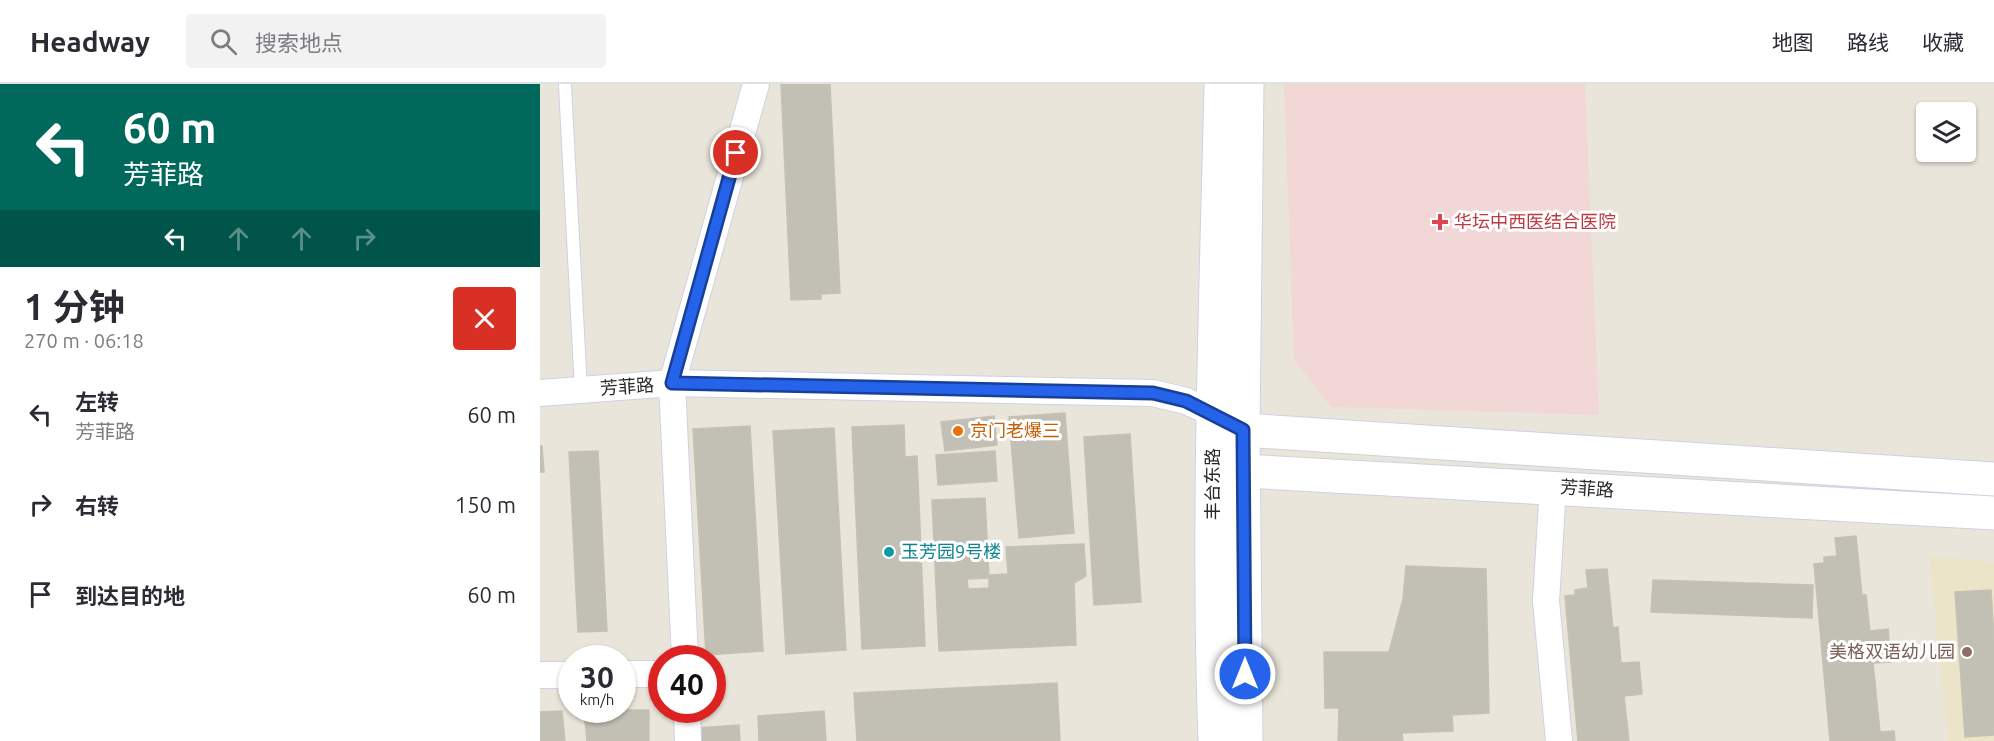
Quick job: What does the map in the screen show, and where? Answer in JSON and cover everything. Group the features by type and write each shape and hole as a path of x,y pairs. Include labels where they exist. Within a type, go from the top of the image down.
{"street":[{"path":"684,645 672,383 756,84"},
{"name":"丰台东路","path":"1215,741 1212,662 1214,414 1221,84"},
{"name":"丰台东路","path":"1246,741 1243,430 1247,84"},
{"name":"芳菲路","path":"540,393 672,383 1153,393 1186,401 1243,430 1994,479"},
{"path":"1214,414 1244,471"},
{"name":"芳菲路","path":"1244,471 1994,513"},
{"path":"1553,487 1546,601 1559,741"},
{"path":"540,675 558,675"},
{"path":"687,723 688,741"}],"lane":[{"path":"565,86 581,390"}],"shaded area":[{"name":"华坛中西医结合医院","path":"1284,84 1585,84 1599,415 1331,407 1294,360"},
{"name":"美格双语幼儿园","path":"1929,555 1994,563 1994,741 1948,741"}],"building":[{"path":"781,84 830,84 840,293 821,294 821,299 791,300"},
{"path":"1065,413 1074,533 1019,538 1009,417"},
{"path":"994,416 997,445 945,451 941,422"},
{"name":"玉芳园9号楼","path":"904,425 905,457 917,456 925,646 862,649 852,427"},
{"path":"750,426 763,651 726,654 726,645 705,645 693,429"},
{"path":"834,428 846,650 786,654 773,431"},
{"path":"1130,434 1141,602 1094,605 1084,437"},
{"path":"540,446 542,446 544,472 540,472"},
{"path":"598,451 607,631 578,632 569,452"},
{"path":"995,451 997,481 938,485 936,455"},
{"path":"985,498 989,578 989,575 1008,574 1006,547 1084,544 1086,576 1074,583 1076,645 939,651 932,500","holes":["989,578 989,588 968,589 967,579"]},
{"path":"1856,536 1862,595 1866,595 1870,631 1888,629 1891,662 1873,663 1880,732 1894,731 1895,741 1830,741 1814,564 1824,563 1824,557 1837,556 1835,538"},
{"path":"1406,566 1486,569 1489,713 1452,715 1453,731 1402,733 1403,741 1338,741 1339,708 1325,708 1324,652 1389,652 1403,599"},
{"path":"1607,569 1613,628 1618,627 1621,663 1639,662 1642,694 1624,696 1629,741 1578,741 1565,596 1575,595 1575,590 1588,588 1586,570"},
{"path":"1653,580 1813,585 1812,618 1651,612"},
{"path":"1991,590 1994,638 1994,735 1965,737 1955,592"},
{"path":"1057,683 1060,741 857,741 854,693"},
{"path":"636,710 648,710 649,741 587,741 585,723 636,723"},
{"path":"558,711 558,723 563,723 565,741 540,741 540,712"},
{"path":"824,711 826,741 759,741 758,716"},
{"path":"739,725 740,741 696,741 696,728"}],"place":[{"name":"华坛中西医结合医院","path":"1440,222"},
{"name":"京门老爆三","path":"958,431"},
{"name":"玉芳园9号楼","path":"889,552"},
{"name":"美格双语幼儿园","path":"1967,652"}],"route":[{"path":"736,153 672,383 1153,393 1186,401 1214,414 1243,430 1245,674"}]}
